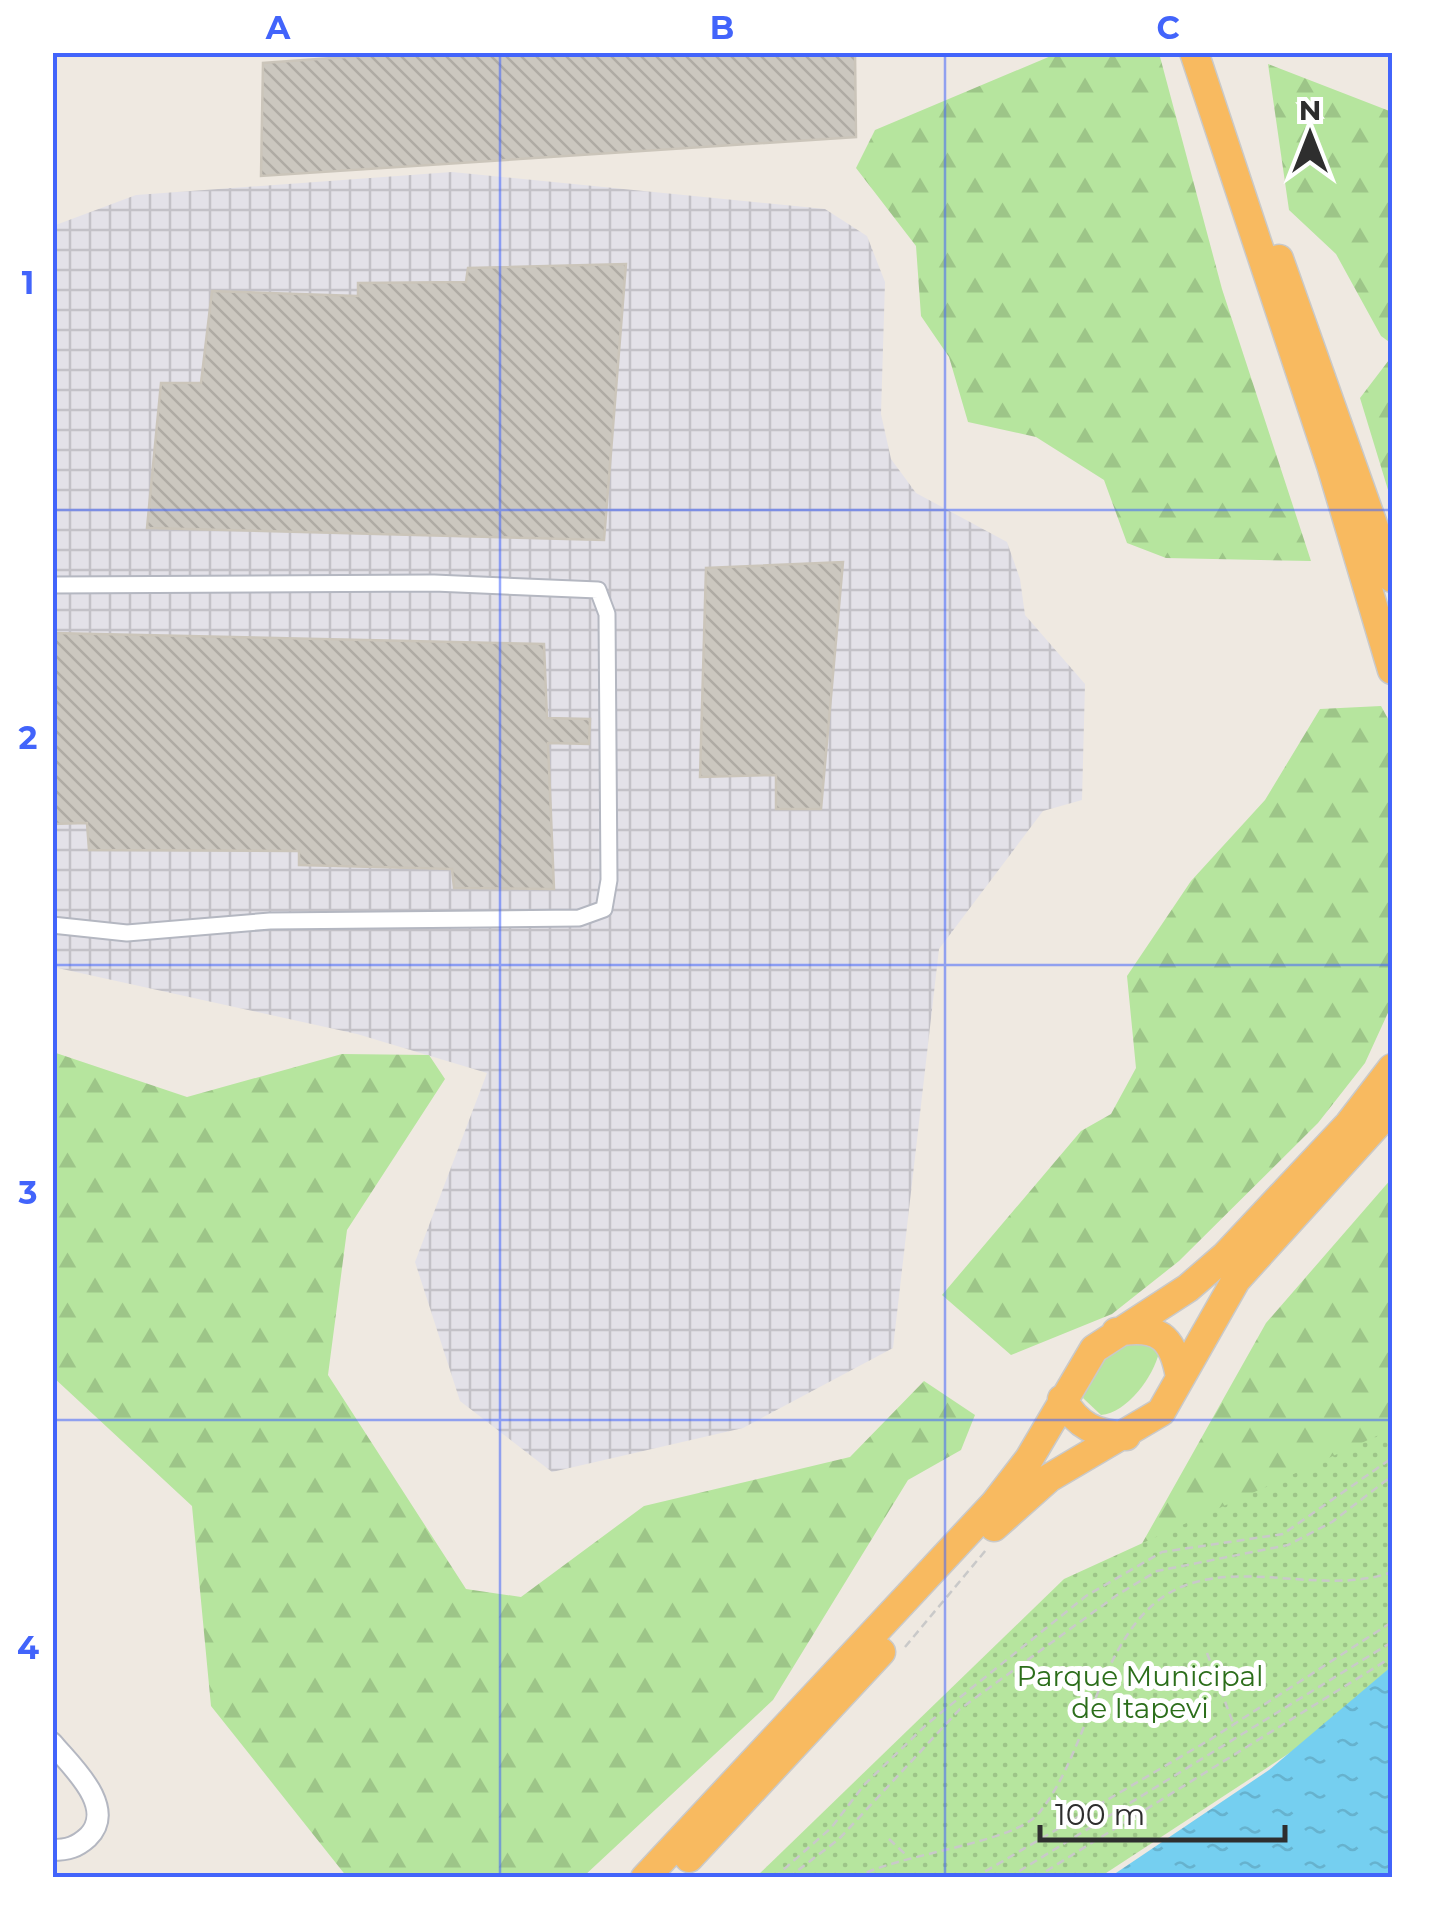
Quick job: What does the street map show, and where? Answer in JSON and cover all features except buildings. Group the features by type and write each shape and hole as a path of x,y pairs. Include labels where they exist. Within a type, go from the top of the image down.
{"highway":[{"path":"1194,52 1331,466 1392,670"},
{"path":"1212,52 1260,209 1392,578"},
{"path":"645,1878 995,1503 1029,1459 1083,1362 1113,1333 1188,1288 1225,1256 1350,1124 1392,1068"},
{"path":"670,1878 1002,1519 1050,1478 1126,1436 1160,1412 1220,1304 1251,1261 1392,1108"},
{"path":"1113,1333 1155,1332 1176,1352 1180,1377"},
{"path":"1062,1399 1071,1414 1098,1434 1126,1436"}],"street":[{"path":"52,585 434,583 598,590 606,614 609,880 604,909 579,918 270,921 128,932 52,925"},
{"path":"52,1742 88,1787 98,1813 93,1832 78,1845 52,1850"}],"path":[{"path":"774,1878 831,1828 864,1784 941,1712 1086,1596 1162,1552 1283,1534 1312,1518 1392,1458"},
{"path":"788,1878 839,1839 960,1709 1117,1596 1157,1571 1288,1545 1332,1522 1392,1476"},
{"path":"855,1878 906,1857 985,1842 1038,1815 1104,1688 1124,1637 1148,1606 1188,1584 1216,1579 1311,1581 1392,1572"},
{"path":"974,1878 1234,1724 1392,1622"},
{"path":"1008,1878 1392,1642"},
{"path":"1207,1653 1234,1724"},
{"path":"1035,1878 1392,1657"},
{"path":"889,1839 898,1844 906,1857"}],"shaded area":[{"path":"452,172 825,209 867,236 885,282 881,414 891,459 916,493 1007,542 1020,579 1025,615 1085,684 1082,800 1043,811 939,949 893,1348 743,1428 552,1472 460,1401 415,1262 487,1073 357,1034 53,967 53,226 136,195"}],"green space":[{"path":"1058,53 1159,53 1222,289 1311,561 1166,558 1127,543 1104,480 1036,437 968,422 949,357 921,316 916,246 856,168 875,130"},
{"path":"1268,64 1392,112 1392,344 1381,336 1336,254 1289,210"},
{"path":"1392,356 1392,503 1360,398"},
{"path":"1381,706 1392,726 1392,1004 1365,1063 1318,1123 1179,1261 1112,1314 1011,1355 942,1295 1081,1131 1111,1114 1136,1068 1127,976 1191,881 1265,800 1320,709"},
{"path":"53,1052 187,1097 342,1054 429,1055 445,1079 347,1230 328,1375 466,1589 521,1597 644,1506 850,1457 924,1381 975,1415 961,1450 908,1480 773,1700 583,1877 347,1877 211,1706 192,1506 53,1377"},
{"path":"1392,1178 1392,1445 1135,1556 1266,1323"},
{"path":"1142,1338 1159,1352 1151,1372 1129,1401 1101,1415 1083,1398 1092,1377 1113,1353"},
{"name":"Parque Municipal de Itapevi","path":"1392,1429 1392,1686 1100,1877 755,1878 1064,1579"}],"water":[{"path":"1392,1666 1392,1877 1110,1877 1269,1770"}]}
